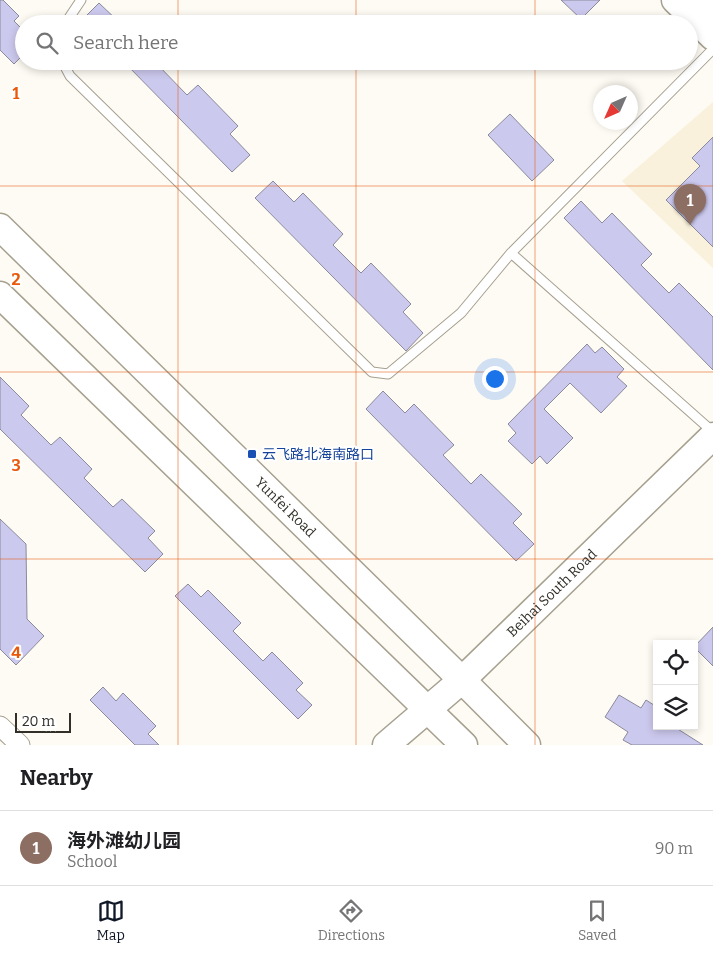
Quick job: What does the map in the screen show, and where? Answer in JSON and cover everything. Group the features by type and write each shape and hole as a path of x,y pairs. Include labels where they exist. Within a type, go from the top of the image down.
{"main road":[{"path":"675,0 690,15"},
{"path":"703,0 713,10"},
{"path":"698,22 713,37"},
{"name":"Yunfei Road","path":"0,228 527,745"},
{"path":"0,295 464,745"},
{"name":"Beihai South Road","path":"386,745 462,680 713,436"}],"street":[{"path":"0,726 20,745"}],"lane":[{"path":"71,15 81,0"},
{"path":"698,64 713,49"},
{"path":"67,70 70,76 372,372 388,374 462,313 511,253 692,70"},
{"path":"511,253 713,432"}],"shaded area":[{"path":"713,102 713,268 622,181"}],"building":[{"path":"0,0 3,0 18,15 15,15 14,21 15,63 0,50"},
{"path":"561,0 600,0 585,15 577,15"},
{"path":"99,3 112,15 87,15"},
{"path":"132,70 163,70 187,95 198,85 238,126 230,134 250,155 232,172"},
{"path":"510,114 554,160 532,181 488,135"},
{"path":"713,137 713,247 666,200 700,166 692,158"},
{"path":"273,181 294,202 303,193 343,234 333,245 361,273 371,263 411,304 403,312 423,333 406,351 255,198"},
{"path":"581,201 602,223 612,213 652,254 641,265 669,293 679,283 713,317 713,370 564,218"},
{"path":"587,344 595,353 602,347 624,369 617,377 627,386 601,413 570,383 544,409 573,438 547,464 540,456 532,464 508,441 516,433 508,424"},
{"path":"0,377 29,406 21,415 51,445 60,437 92,469 84,478 113,507 122,499 155,531 148,538 163,554 145,572 0,429"},
{"path":"383,391 405,413 414,404 454,445 443,455 471,484 481,474 522,514 513,523 534,544 516,561 366,409"},
{"path":"0,519 26,544 27,619 44,636 16,665 0,649"},
{"path":"188,584 201,597 208,590 241,623 233,631 263,661 272,652 303,683 296,690 312,705 298,719 175,596"},
{"path":"713,627 713,666 698,651 698,643"},
{"path":"103,687 116,701 123,693 156,726 148,734 159,745 135,745 90,700"},
{"path":"619,695 641,708 646,700 653,704 653,730 679,730 703,745 632,745 623,740 628,732 605,717"}],"place":[{"name":"海外滩幼儿园","path":"690,225"},
{"name":"云飞路北海南路口","path":"252,454"}]}
